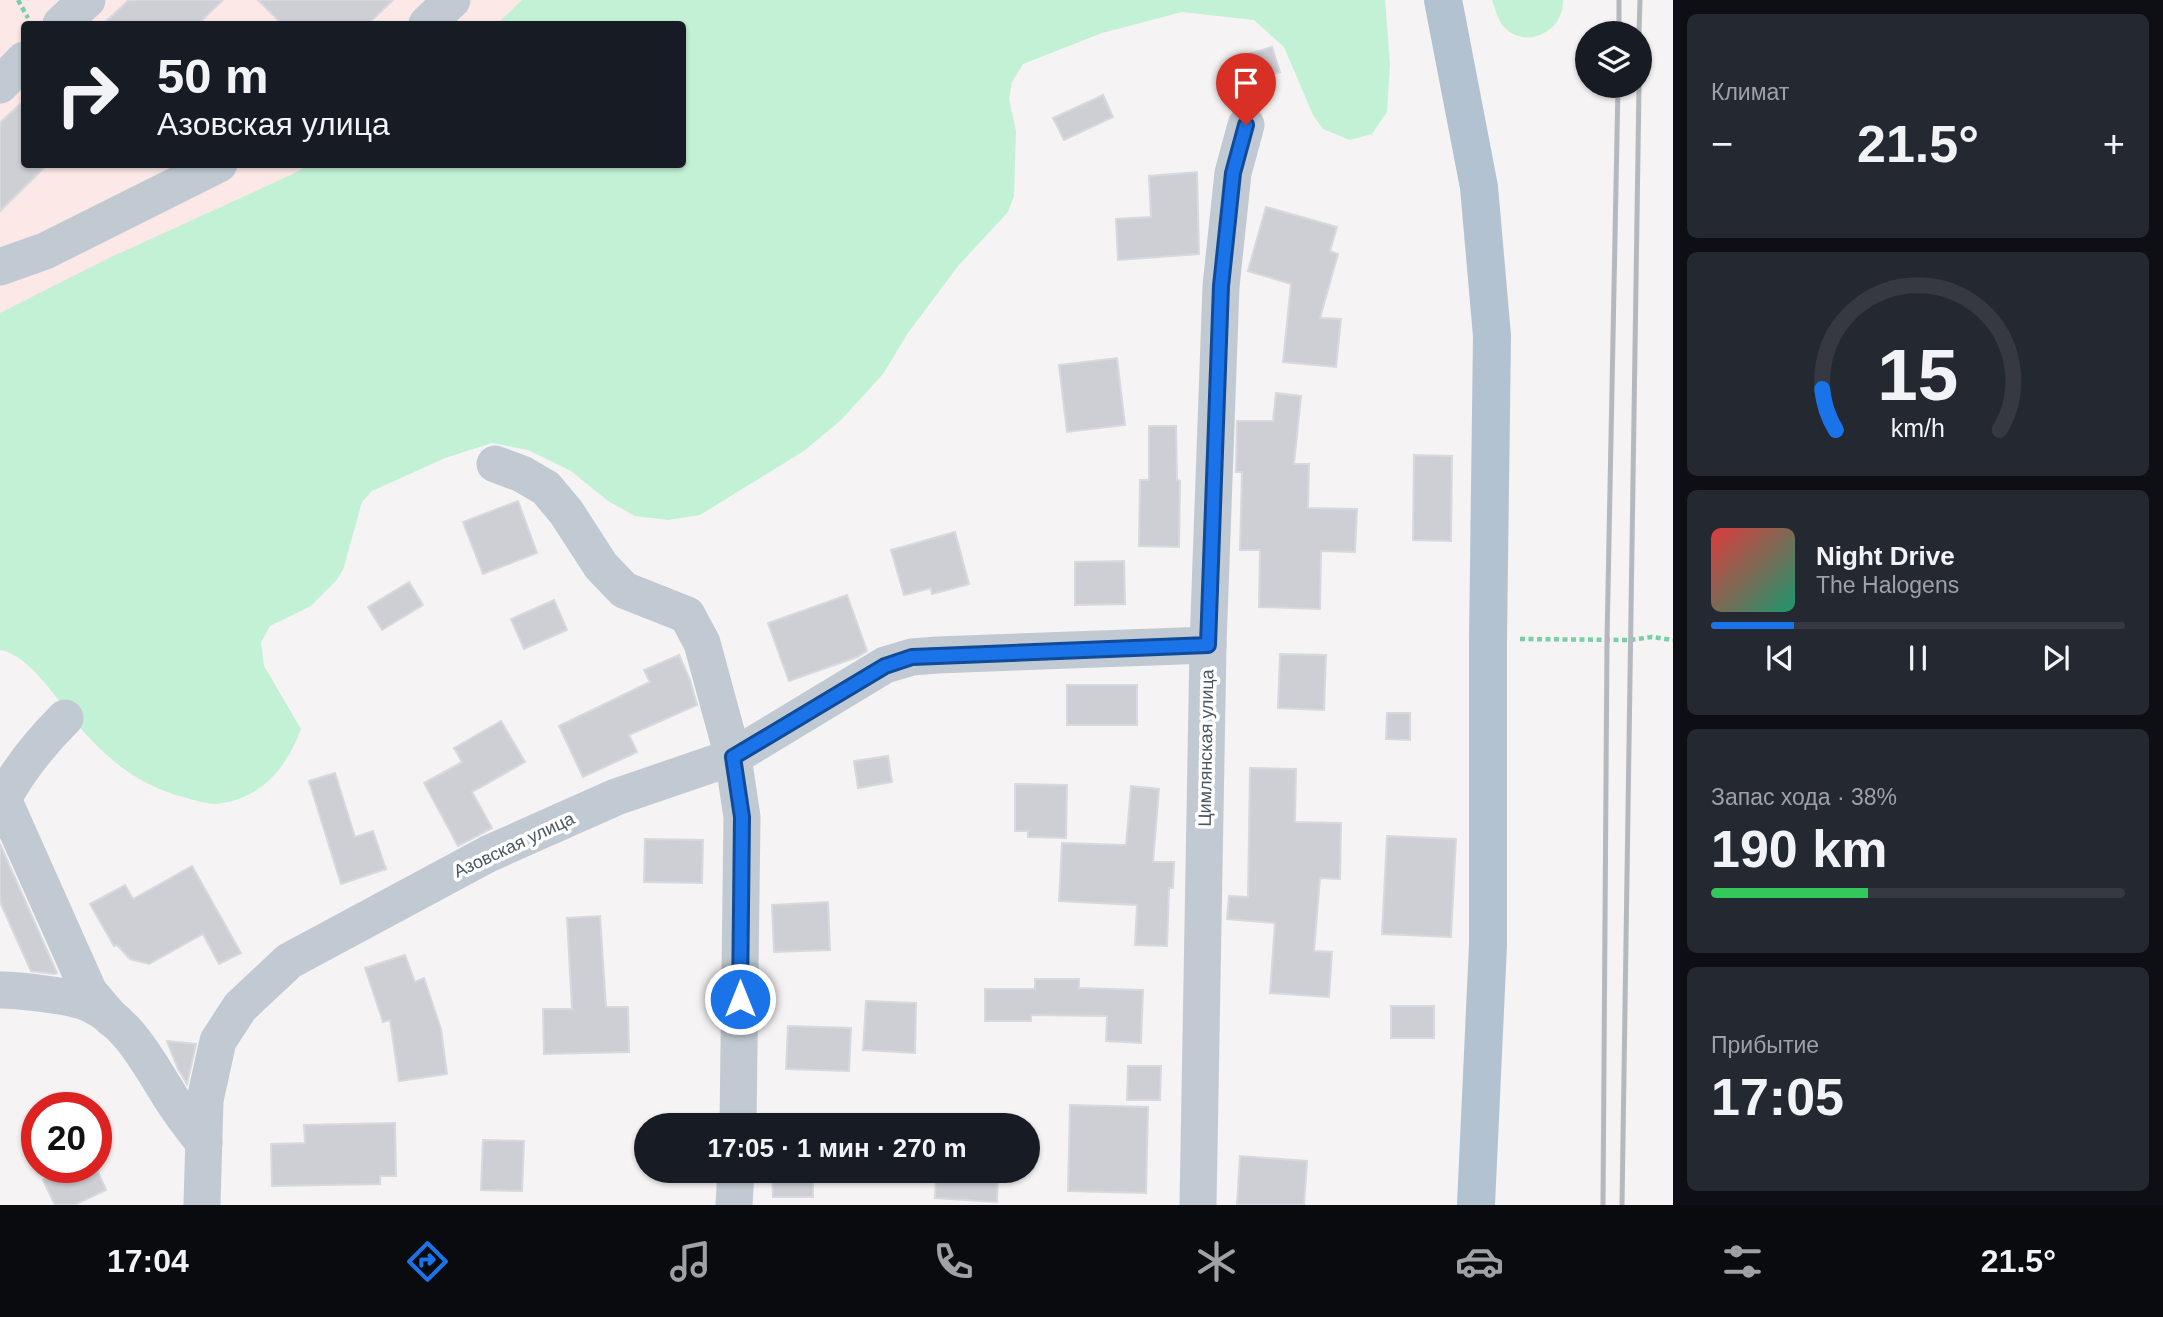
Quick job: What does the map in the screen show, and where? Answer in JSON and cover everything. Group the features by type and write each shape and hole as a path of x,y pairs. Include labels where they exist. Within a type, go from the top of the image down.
{"main road":[{"path":"1443,0 1479,187 1492,336 1488,945 1476,1205"}],"street":[{"path":"64,21 87,0"},
{"path":"430,21 452,0"},
{"path":"0,85 21,63"},
{"name":"Цимлянская улица","path":"1198,1205 1208,645 1221,286 1233,173 1246,125"},
{"path":"0,267 46,251 211,168"},
{"path":"495,464 522,474 546,488 566,512 601,566 624,590 687,615 702,643 733,757 742,817 738,1113"},
{"name":"Азовская улица","path":"202,1205 205,1100 218,1041 240,1007 289,961 488,854 616,797 733,757 885,666 912,657 1208,645"},
{"path":"65,718 43,740 7,792 3,799 4,811 89,992 136,1043 204,1143"},
{"path":"0,990 18,990 89,1003 112,1018"},
{"path":"734,1205 735,1183"}],"path":[{"path":"18,0 30,21"},
{"path":"1535,639 1673,639"}],"shaded area":[{"path":"0,0 620,0 597,21 21,21 21,168 444,168 0,386"}],"green space":[{"path":"522,0 1385,0 1390,64 1387,112 1372,134 1350,140 1323,129 1313,115 1284,47 1254,20 1182,12 1102,33 1023,64 1012,82 1009,99 1016,131 1014,196 1008,212 958,266 908,333 883,374 841,420 804,451 700,515 668,520 635,516 608,501 571,471 528,450 492,443 445,458 372,491 362,502 343,570 335,582 311,606 270,626 261,642 264,666 301,729 284,763 268,782 258,789 227,802 203,802 154,787 116,763 83,731 35,672 12,654 0,650 0,313 109,258 304,168 686,168 686,21 500,21"},
{"path":"1492,0 1563,0 1562,12 1550,29 1531,37 1521,37 1503,26"}],"building":[{"path":"129,0 223,0 201,21 106,21"},
{"path":"258,0 393,0 371,21 279,21"},
{"path":"1272,47 1280,72 1252,80 1245,55"},
{"path":"1103,95 1113,117 1064,140 1053,118"},
{"path":"21,103 21,168 44,168 0,211 0,123"},
{"path":"1197,172 1199,254 1118,260 1116,219 1151,217 1149,176"},
{"path":"1266,207 1337,227 1330,251 1338,254 1320,318 1341,319 1336,367 1283,362 1291,284 1248,271"},
{"path":"1117,358 1125,425 1067,432 1059,365"},
{"path":"1276,393 1301,396 1294,464 1309,464 1308,508 1357,509 1355,552 1321,551 1320,609 1259,607 1260,550 1240,550 1242,472 1236,472 1237,421 1273,421"},
{"path":"1149,426 1176,426 1177,480 1180,481 1179,547 1139,546 1140,480 1149,480"},
{"path":"1414,455 1452,456 1451,541 1413,540"},
{"path":"518,501 537,553 483,574 463,522"},
{"path":"955,532 969,584 932,594 931,588 904,595 891,550"},
{"path":"1124,561 1125,604 1075,605 1075,562"},
{"path":"409,582 423,605 382,630 368,607"},
{"path":"847,595 867,651 789,681 768,623"},
{"path":"554,600 567,630 524,649 511,619"},
{"path":"1280,654 1326,655 1324,710 1278,708"},
{"path":"679,655 697,705 629,735 637,752 583,777 559,726 650,682 644,670"},
{"path":"1067,685 1137,685 1137,725 1067,725"},
{"path":"1387,713 1410,713 1410,740 1386,739"},
{"path":"501,721 525,762 472,792 492,828 458,846 424,783 462,762 454,748"},
{"path":"888,756 892,782 858,788 854,761"},
{"path":"1250,768 1296,769 1295,822 1341,823 1340,879 1320,878 1314,951 1332,952 1329,997 1270,993 1275,923 1227,919 1229,896 1248,897"},
{"path":"335,773 355,837 373,831 386,869 341,884 309,781"},
{"path":"1015,784 1067,785 1066,838 1028,837 1028,831 1015,831"},
{"path":"1131,786 1159,789 1153,862 1174,862 1173,888 1169,888 1167,946 1135,945 1137,905 1059,901 1062,843 1126,845"},
{"path":"1387,836 1456,839 1451,937 1382,934"},
{"path":"645,839 703,840 702,883 644,882"},
{"path":"0,844 57,973 31,971 0,902"},
{"path":"192,866 241,953 219,964 203,934 149,964 130,959 117,945 114,946 90,904 125,885 133,899"},
{"path":"828,902 830,950 774,952 772,905"},
{"path":"600,916 606,1007 628,1007 629,1052 544,1054 543,1009 572,1009 567,918"},
{"path":"405,955 415,982 424,978 441,1029 447,1074 399,1081 390,1020 383,1022 365,968"},
{"path":"1035,979 1079,979 1079,988 1143,990 1141,1043 1106,1041 1107,1016 1031,1015 1031,1021 985,1021 985,989 1035,989"},
{"path":"866,1001 916,1003 915,1053 863,1050"},
{"path":"1391,1006 1434,1006 1434,1038 1391,1038"},
{"path":"788,1026 851,1028 849,1071 786,1069"},
{"path":"167,1041 196,1044 187,1084 178,1069"},
{"path":"1128,1066 1161,1066 1160,1100 1127,1100"},
{"path":"1070,1105 1148,1107 1146,1193 1068,1191"},
{"path":"395,1123 396,1176 380,1176 380,1184 272,1186 271,1144 305,1143 304,1125"},
{"path":"483,1140 524,1141 522,1191 481,1190"},
{"path":"1240,1156 1307,1161 1304,1205 1237,1205"},
{"path":"44,1183 103,1183 106,1190 74,1205 55,1205"},
{"path":"772,1183 813,1183 813,1197 773,1197"},
{"path":"936,1183 998,1183 997,1202 935,1198"}],"railway":[{"path":"1619,0 1619,21"},
{"path":"1639,21 1640,0"},
{"path":"1603,1205 1607,640 1618,98"},
{"path":"1622,1205 1639,98"}],"route":[{"path":"740,999 742,817 733,757 885,666 912,657 1208,645 1221,286 1233,173 1246,125"}]}
